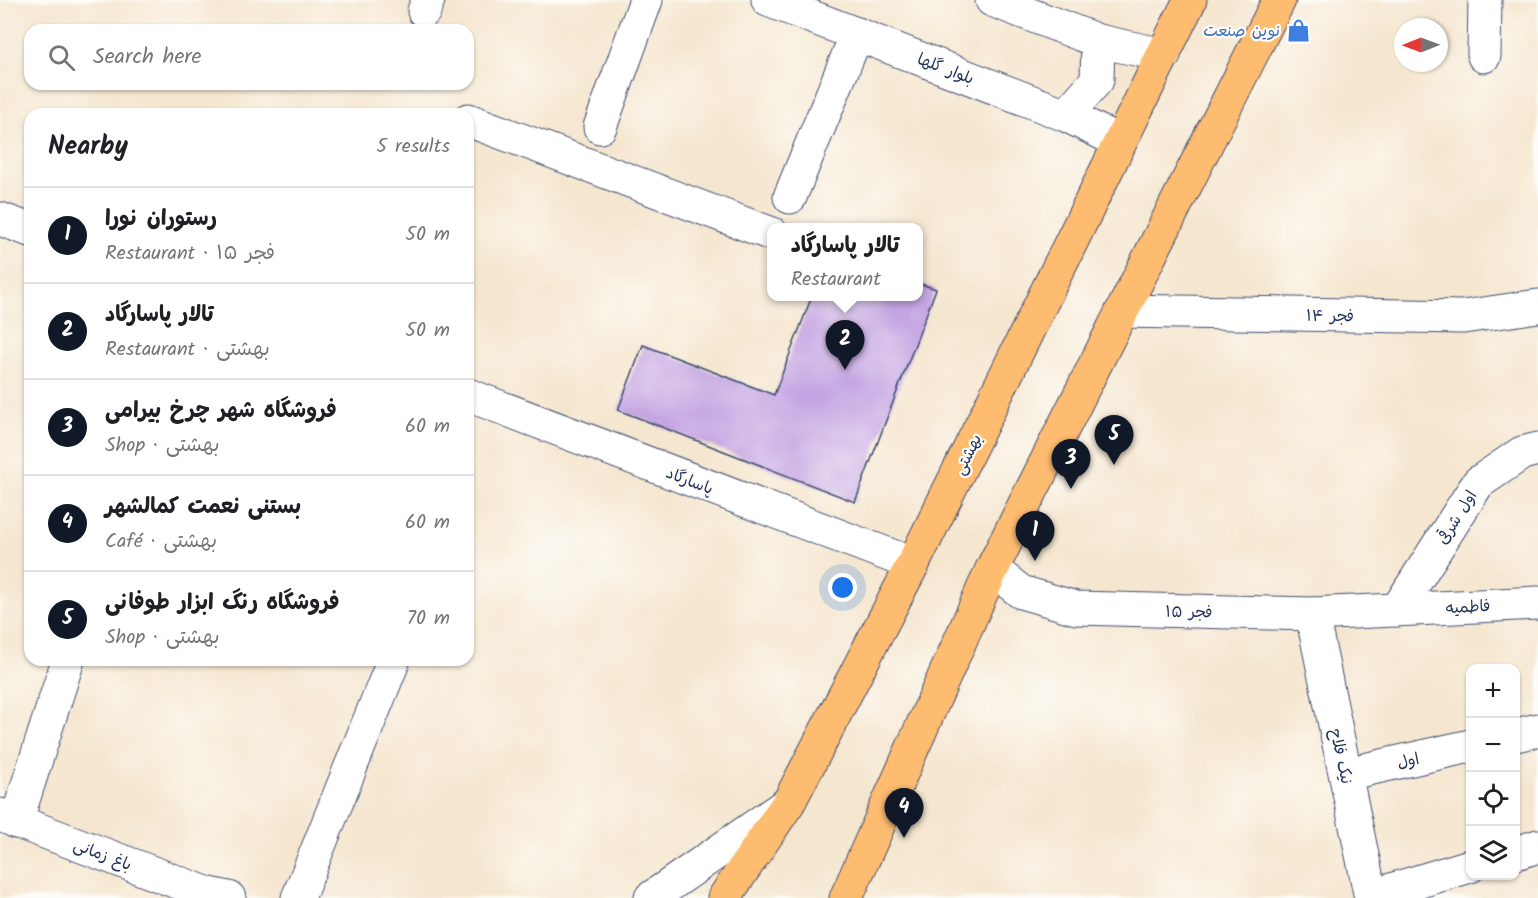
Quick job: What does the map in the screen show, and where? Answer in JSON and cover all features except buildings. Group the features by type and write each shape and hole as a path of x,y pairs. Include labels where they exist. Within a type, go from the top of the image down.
{"highway":[{"name":"بهشتی","path":"724,898 789,802 913,564 1190,0"},
{"path":"846,898 992,568 1278,0"}],"street":[{"path":"600,127 646,0"},
{"name":"بلوار گلها","path":"768,0 1066,115 1120,142"},
{"path":"992,0 1098,40 1164,55"},
{"path":"1480,3 1484,56"},
{"path":"790,196 857,34"},
{"path":"1066,115 1097,80 1098,40"},
{"path":"474,122 767,232"},
{"path":"0,219 24,228"},
{"name":"فجر ۱۴","path":"1122,311 1463,317 1538,306"},
{"name":"پاسارگاد","path":"474,397 913,564"},
{"name":"اول شرقی","path":"1397,610 1478,483 1522,453 1538,449"},
{"name":"فجر ۱۵","path":"992,568 1021,592 1076,608 1312,614 1397,610"},
{"name":"فاطمیه","path":"1397,610 1538,603"},
{"name":"نیک فلاح","path":"1312,614 1371,897"},
{"path":"8,819 66,666"},
{"path":"298,898 391,666"},
{"path":"1520,734 1538,730"},
{"name":"اول","path":"1346,774 1466,747"},
{"path":"651,898 789,802"},
{"name":"باغ زمانی","path":"8,819 215,896"},
{"path":"1520,851 1538,846"},
{"path":"1371,897 1466,867"}],"place":[{"name":"نوین صنعت","path":"1298,30"},
{"name":"تالار پاسارگاد","path":"845,370"},
{"name":"فروشگاه رنگ ابزار طوفانی","path":"1114,465"},
{"name":"فروشگاه شهر چرخ بیرامی","path":"1071,489"},
{"name":"رستوران نورا","path":"1035,561"},
{"name":"بستنی نعمت کمالشهر","path":"904,838"}]}
